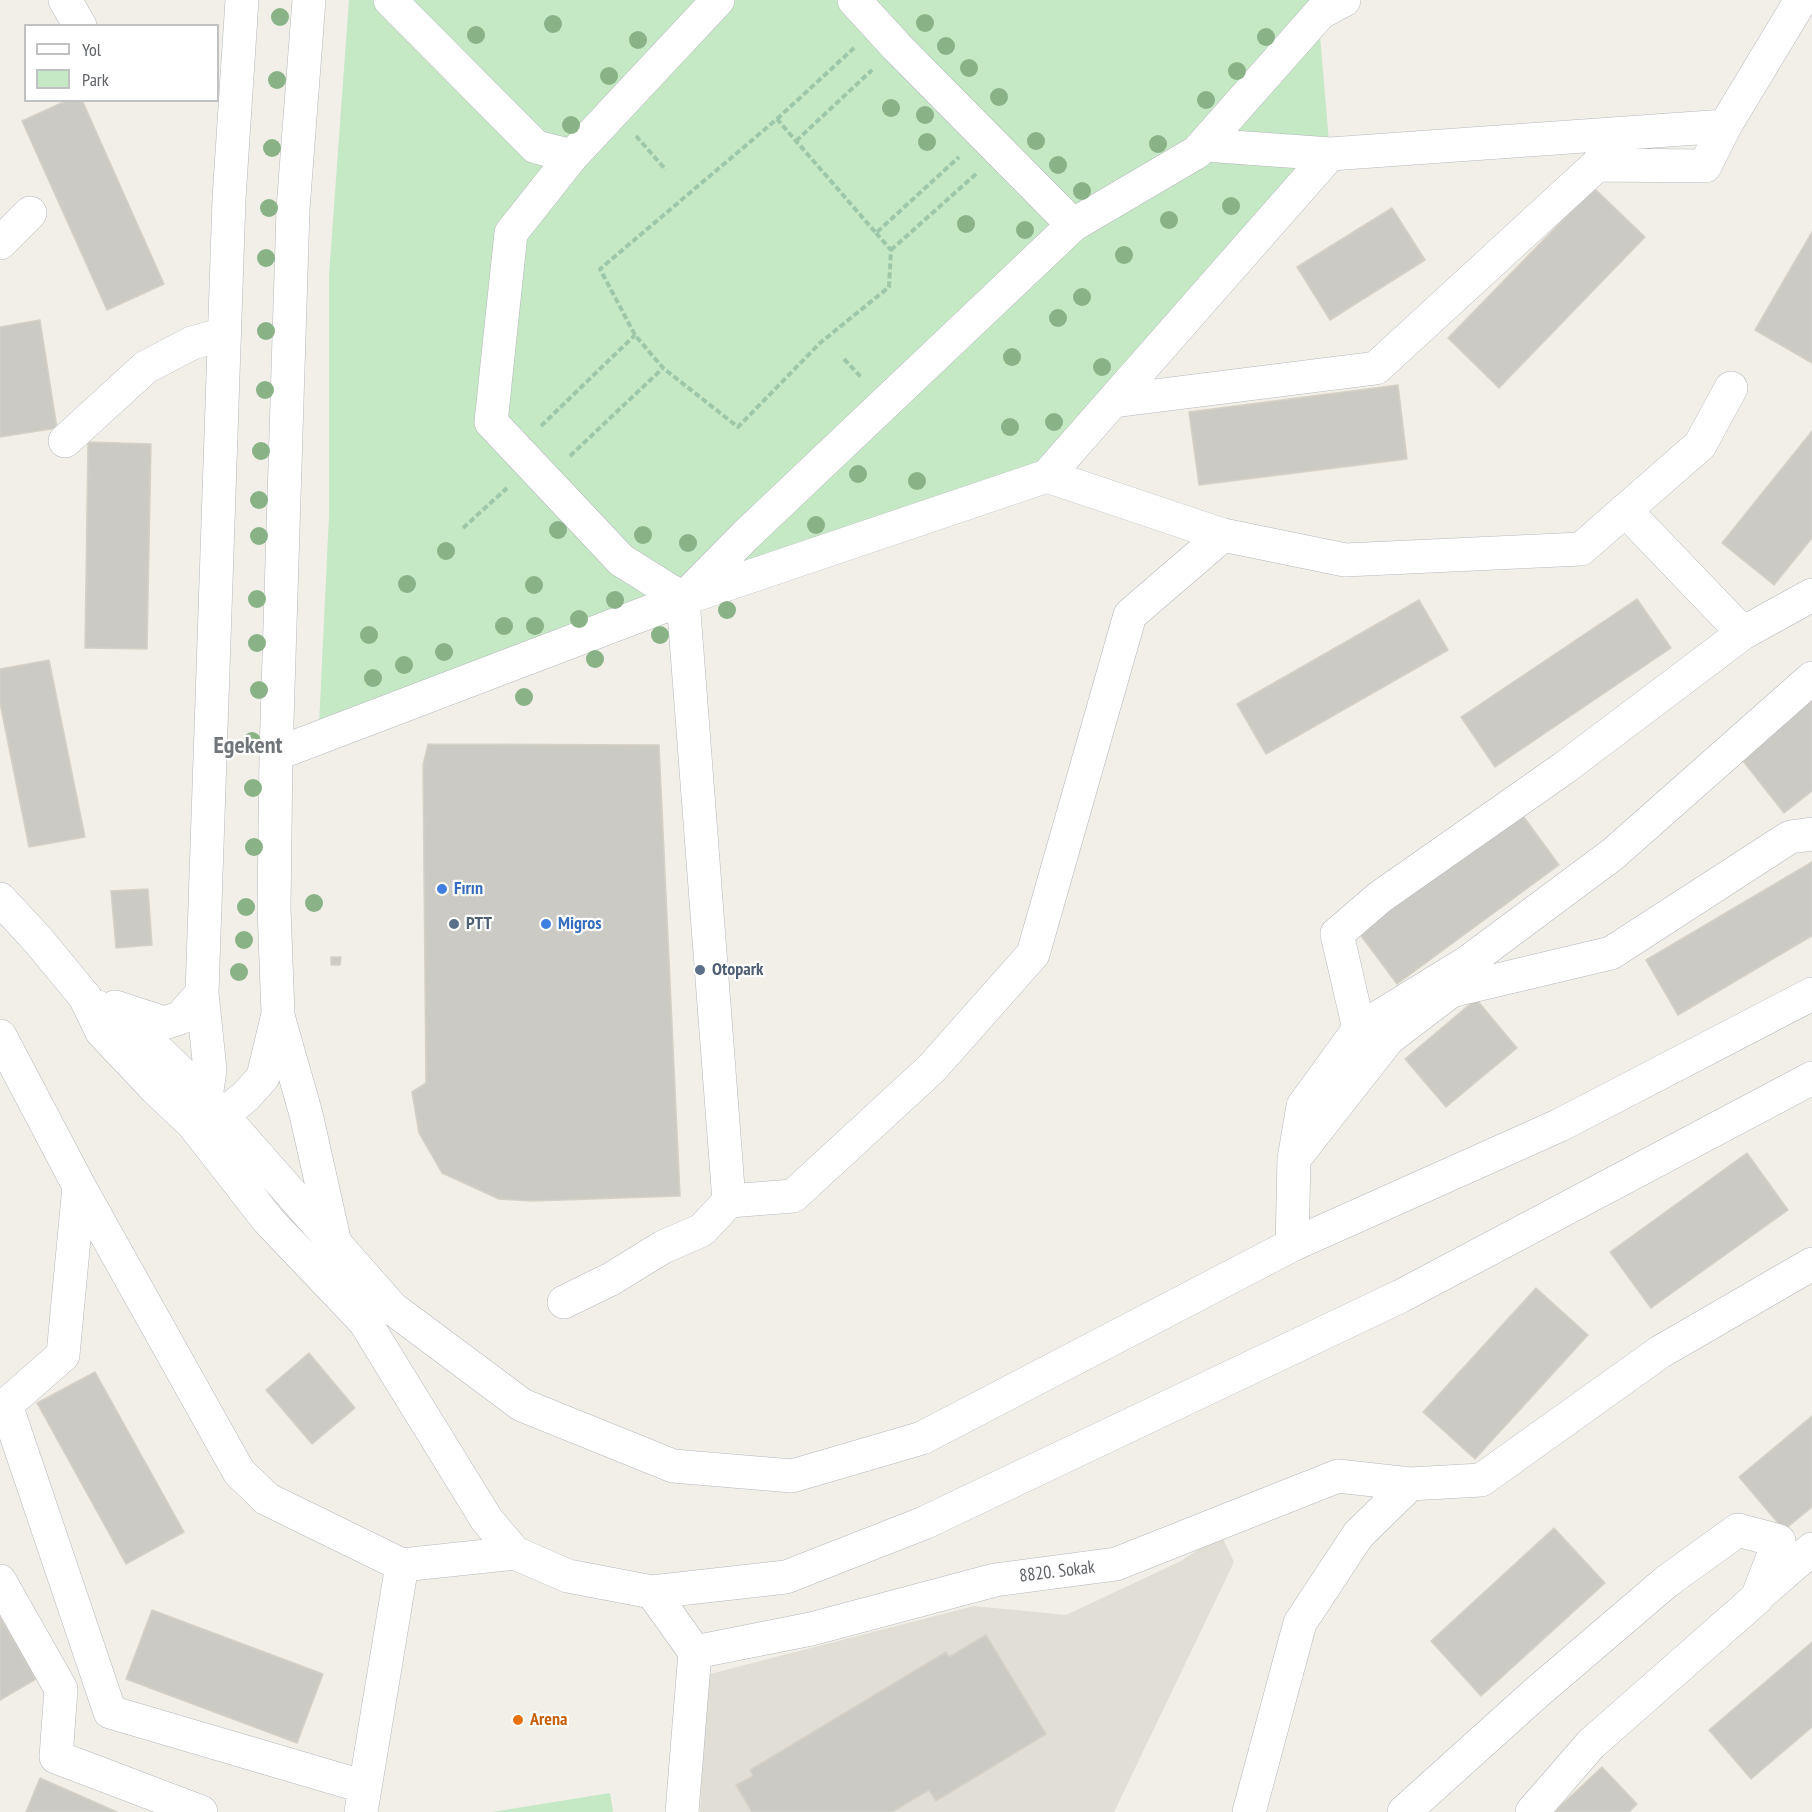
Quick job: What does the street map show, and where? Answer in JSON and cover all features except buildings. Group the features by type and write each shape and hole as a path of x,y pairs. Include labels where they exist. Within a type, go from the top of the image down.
{"street":[{"path":"65,0 79,24"},
{"path":"309,0 293,209 276,754 274,908 278,1014 306,1114 335,1241"},
{"path":"390,0 536,147 572,156"},
{"path":"683,598 621,560 491,422 511,233 572,156 718,0"},
{"path":"854,0 1073,225"},
{"path":"1114,401 1376,368 1597,165 1705,166 1725,126 1801,0"},
{"path":"237,6 202,993 210,1070 206,1119 268,1220 365,1322 487,1520 515,1553 568,1576 652,1592 786,1577 924,1523 1401,1296 1812,1078"},
{"path":"729,1201 683,598 746,535 1073,225 1197,152 1205,145 1332,7"},
{"path":"1205,145 1330,154 1725,126"},
{"path":"276,754 683,598 1047,476 1330,154"},
{"path":"0,243 30,213"},
{"path":"65,441 146,367 192,343 224,334"},
{"path":"1047,476 1223,535 1345,560 1581,549 1700,445 1731,388"},
{"path":"1625,510 1743,633"},
{"path":"564,1302 611,1280 663,1247 702,1230 729,1201 793,1196 932,1068 1033,954 1130,615 1223,535"},
{"path":"1359,1029 1337,934 1380,897 1564,768 1743,633 1812,595"},
{"path":"1292,1245 1294,1159 1303,1106 1359,1029 1468,962 1613,854 1812,678"},
{"path":"1294,1159 1388,1039 1452,991 1611,953 1790,837 1812,834"},
{"path":"0,899 38,940 85,997 102,1032 156,1089 206,1119 335,1241 392,1308 522,1405 673,1466 792,1476 922,1438 1292,1245 1560,1125 1812,994"},
{"path":"85,997 165,1023 180,1018 202,993"},
{"path":"206,1119 246,1096 263,1077 278,1014"},
{"path":"0,1036 79,1186 239,1472 267,1499 402,1565 515,1553"},
{"path":"79,1186 63,1355 3,1405 110,1712 363,1799 402,1565"},
{"name":"8820. Sokak","path":"695,1652 811,1629 995,1580 1116,1564 1338,1476 1410,1484 1481,1480 1660,1352 1812,1264"},
{"path":"1249,1812 1300,1623 1358,1535 1410,1484"},
{"path":"1404,1812 1534,1695 1665,1582 1738,1530 1779,1541 1757,1598"},
{"path":"1532,1812 1591,1744 1812,1549"},
{"path":"0,1581 61,1689 56,1757 201,1812"},
{"path":"652,1592 695,1652 682,1812"}],"path":[{"path":"888,36 777,119 600,269 635,335 663,368 738,427 820,343 889,287 891,250 992,143"},
{"path":"796,141 888,36"},
{"path":"614,111 666,170"},
{"path":"777,119 891,250"},
{"path":"876,233 992,143"},
{"path":"531,465 635,335"},
{"path":"463,528 531,465 663,368"}],"shaded area":[{"path":"1221,1535 1234,1562 1114,1812 700,1812 706,1675 974,1606 1066,1615 1181,1561"}],"green space":[{"path":"349,0 1317,0 1330,154 1028,480 318,746 329,516 329,275"},
{"path":"610,1793 613,1812 492,1812"}],"place":[{"name":"Fırın","path":"442,889"},
{"name":"PTT","path":"454,924"},
{"name":"Migros","path":"546,924"},
{"name":"Otopark","path":"700,970"},
{"name":"Arena","path":"518,1720"}],"district":[{"name":"Egekent","path":"248,746"}]}
